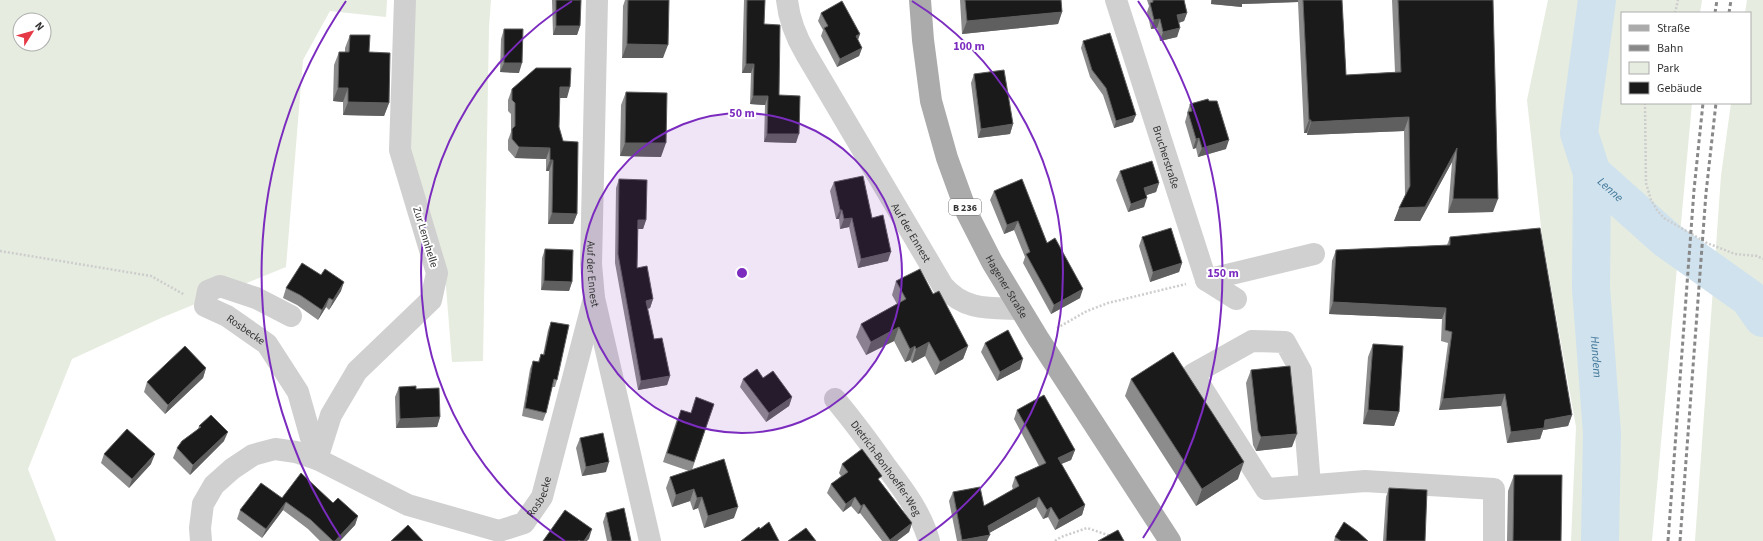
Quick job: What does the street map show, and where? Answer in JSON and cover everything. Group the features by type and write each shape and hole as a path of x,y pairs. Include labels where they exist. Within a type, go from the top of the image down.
{"main road":[{"name":"Hagener Straße","path":"920,0 923,40 931,101 946,158 967,213 992,262 1020,309 1170,541"}],"street":[{"name":"Zur Lennhelle","path":"317,459 331,415 357,370 431,300 437,273 400,150 405,0"},
{"name":"Auf der Ennest","path":"597,0 591,264 594,298 650,541"},
{"name":"Auf der Ennest","path":"787,0 797,38 943,286 959,300 973,306 1020,309"},
{"name":"Brucherstraße","path":"1116,0 1206,280"},
{"path":"1206,280 1314,254"},
{"path":"1206,280 1236,299"},
{"path":"205,306 208,290 220,286 256,298 291,316"},
{"name":"Rosbecke","path":"201,541 200,528 203,504 214,485 232,469 253,455 275,449 296,452 317,459 408,505 498,531 524,523 542,497 594,298"},
{"name":"Rosbecke","path":"205,306 227,316 267,344 298,392 317,459"},
{"path":"1310,485 1301,371 1285,342 1252,341 1193,374 1266,489 1365,481 1494,489 1494,541"},
{"name":"Dietrich-Bonhoeffer-Weg","path":"835,399 857,426 908,496 925,526 929,541"}],"path":[{"path":"1675,12 1678,0"},
{"path":"1645,104 1646,183 1651,200 1657,210 1664,218 1707,243 1735,254 1757,256 1763,259"},
{"path":"0,251 151,276 205,306"},
{"path":"1038,338 1087,311 1108,303 1206,280"},
{"path":"1055,541 1061,537 1087,528 1113,537"}],"green space":[{"path":"0,0 387,0 386,17 330,11 303,60 286,267 161,318 72,359 28,469 56,541 0,541"},
{"path":"415,0 491,0 489,27 483,361 452,362 445,274 408,148"},
{"path":"1548,0 1702,0 1700,12 1621,12 1621,104 1692,104 1652,541 1571,541 1576,427 1542,236 1527,100"},
{"path":"1747,0 1763,0 1763,541 1695,541 1721,176 1731,104 1751,104 1751,12 1745,12"}],"building":[{"path":"556,0 581,0 580,26 556,26"},
{"path":"628,0 669,0 668,45 627,44"},
{"path":"747,0 765,0 764,24 780,25 779,95 800,96 799,134 767,134 768,96 753,96 754,64 746,64"},
{"path":"965,0 1061,0 1062,12 967,21"},
{"path":"1153,0 1184,0 1187,13 1177,15 1180,28 1163,32 1160,19 1154,20 1150,3 1153,2"},
{"path":"1303,0 1342,0 1346,75 1401,72 1398,0 1493,0 1498,199 1453,199 1457,148 1425,207 1399,208 1410,186 1409,117 1311,122 1311,120 1309,120"},
{"path":"842,1 860,34 856,36 862,48 840,59 824,28 828,26 821,13"},
{"path":"504,29 523,29 522,63 504,63"},
{"path":"1110,33 1136,115 1116,121 1106,88 1092,70 1083,41"},
{"path":"350,35 370,35 369,52 390,53 389,103 348,102 348,88 338,88 339,52 349,52"},
{"path":"536,68 571,68 570,87 560,87 559,127 563,141 578,142 577,214 552,213 553,160 550,160 550,148 519,147 512,139 512,129 515,126 515,103 512,100 512,89"},
{"path":"1004,70 1013,124 981,129 974,74"},
{"path":"626,92 667,93 666,143 625,143"},
{"path":"1208,99 1209,101 1217,101 1229,140 1202,148 1199,138 1196,139 1188,112 1192,111 1190,104"},
{"path":"1152,161 1159,183 1144,188 1147,198 1131,204 1120,171"},
{"path":"863,176 872,218 883,215 891,252 861,259 852,218 844,219 842,210 840,210 834,182"},
{"path":"619,179 647,180 646,220 638,220 637,268 647,266 653,299 646,301 654,339 662,338 670,376 641,381 618,254"},
{"path":"1022,179 1047,243 1055,238 1083,289 1054,305 1026,254 1030,252 1018,221 1007,225 994,191"},
{"path":"1171,228 1182,263 1153,272 1142,237"},
{"path":"1540,228 1572,415 1545,420 1544,428 1511,432 1505,394 1443,399 1452,332 1445,330 1446,308 1333,302 1336,250 1450,245 1450,237"},
{"path":"545,249 573,250 572,282 544,281"},
{"path":"302,263 321,275 325,269 344,282 333,300 329,298 322,310 300,295 286,288"},
{"path":"920,269 933,294 939,291 968,346 940,362 929,342 916,349 915,346 910,349 899,327 871,342 861,324 906,299 896,281"},
{"path":"551,322 569,325 557,380 554,379 546,413 525,408 533,361 539,362 541,354 544,355"},
{"path":"1008,330 1023,359 1000,372 985,343"},
{"path":"1373,344 1403,346 1399,412 1368,410"},
{"path":"185,346 206,368 168,405 147,382"},
{"path":"1173,352 1244,462 1202,489 1131,379"},
{"path":"1290,366 1297,434 1261,437 1258,431 1251,370"},
{"path":"757,369 763,378 773,371 792,397 769,413 743,379"},
{"path":"416,386 416,389 439,388 440,417 400,419 399,387"},
{"path":"1044,395 1075,450 1058,458 1085,505 1059,520 1051,507 1047,510 1039,497 988,526 990,535 962,540 953,492 980,487 984,506 1019,486 1015,477 1046,463 1017,410"},
{"path":"696,397 714,404 694,462 667,453 681,410 691,413"},
{"path":"211,415 228,432 193,465 177,448 182,441 201,427 199,426"},
{"path":"127,429 155,454 132,479 104,454"},
{"path":"603,433 609,462 586,467 580,438"},
{"path":"862,449 882,476 878,479 912,523 890,540 864,504 861,506 855,497 846,504 831,484 848,472 842,464"},
{"path":"724,459 738,507 708,516 702,497 697,498 694,489 676,495 670,477"},
{"path":"301,473 333,503 338,498 358,516 335,541 333,541 311,520 286,502 266,529 240,510 261,483 282,498"},
{"path":"1514,475 1562,475 1561,541 1513,541"},
{"path":"1389,488 1427,490 1425,541 1386,541"},
{"path":"624,508 631,541 612,541 606,513"},
{"path":"565,510 592,529 584,541 543,541"},
{"path":"769,522 779,541 741,541 759,527 760,529"},
{"path":"1344,522 1368,541 1341,541 1335,537"},
{"path":"408,525 423,541 391,541"},
{"path":"806,528 816,541 788,541"},
{"path":"1118,530 1124,541 1098,541"}],"waterway":[{"name":"Lenne","path":"1597,0 1579,133 1592,173 1666,239 1749,298 1763,318"},
{"name":"Hundem","path":"1592,173 1591,288 1602,433 1600,541"}],"railway":[{"path":"1715,12 1717,0"},
{"path":"1729,12 1731,0"},
{"path":"1668,541 1694,190 1703,104"},
{"path":"1680,541 1706,193 1716,104"}]}
